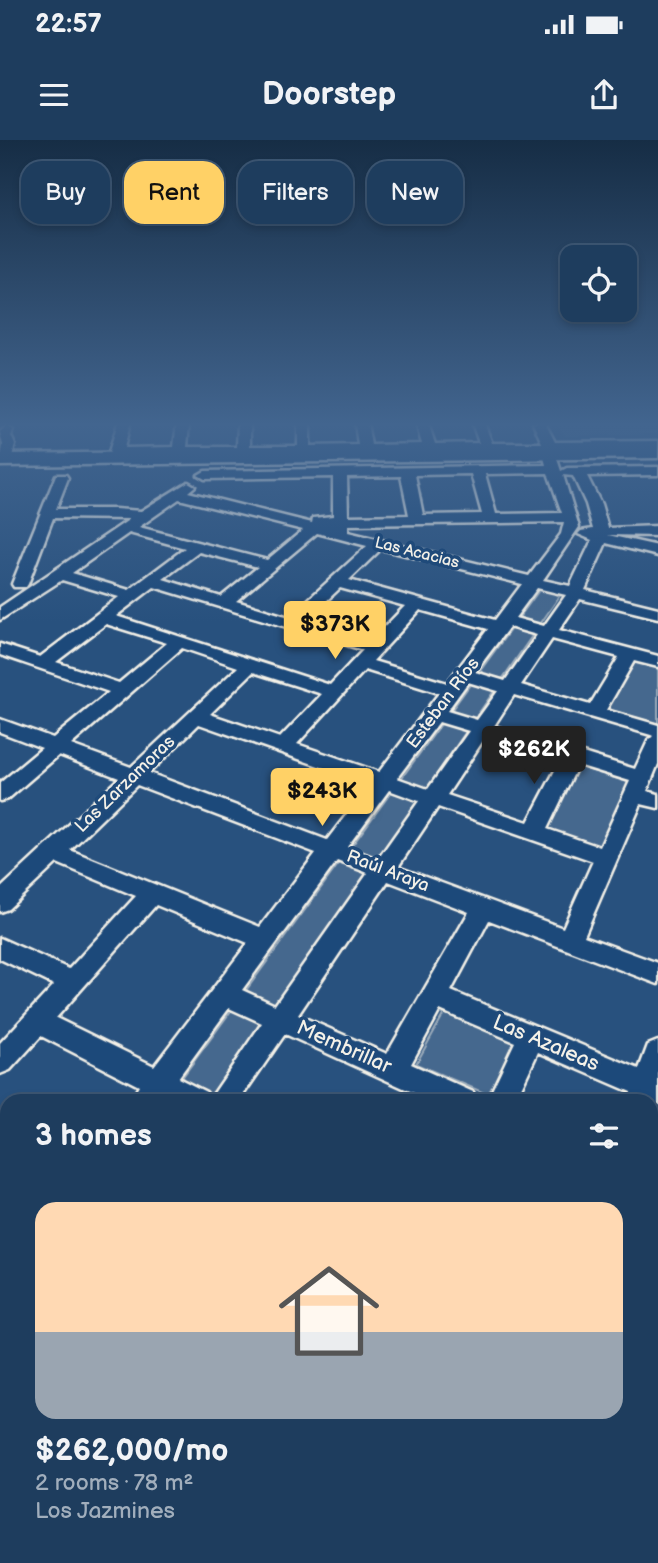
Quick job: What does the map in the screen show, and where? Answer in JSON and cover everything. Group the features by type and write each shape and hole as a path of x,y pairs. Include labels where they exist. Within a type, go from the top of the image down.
{"street":[{"path":"20,584 57,489"},
{"path":"0,615 184,489"},
{"path":"340,489 341,527"},
{"path":"411,489 417,519"},
{"path":"482,489 489,518"},
{"path":"560,489 571,524"},
{"path":"228,1094 576,592 601,535 599,519 586,489"},
{"name":"Las Acacias","path":"177,494 314,528 341,527 377,544 658,613"},
{"path":"47,514 115,513 145,516"},
{"path":"286,521 341,527 417,519 489,518 571,524 658,551"},
{"name":"Esteban Ríos","path":"151,1091 503,624 571,524"},
{"path":"127,528 269,565"},
{"path":"224,603 314,528"},
{"path":"601,535 658,531"},
{"path":"293,623 377,544"},
{"path":"42,664 198,547"},
{"path":"0,584 52,579 132,596"},
{"path":"151,581 375,648"},
{"path":"337,582 416,604 548,632 658,662"},
{"path":"284,746 416,604"},
{"path":"103,617 334,692"},
{"path":"0,794 179,642"},
{"path":"0,649 122,690"},
{"path":"595,712 629,654"},
{"path":"361,663 459,683 510,688 658,731"},
{"name":"Las Zarzamoras","path":"0,902 250,665"},
{"path":"435,714 572,757 646,791"},
{"path":"195,716 608,858"},
{"name":"Raúl Araya","path":"0,725 658,974"},
{"path":"570,940 608,858 646,791 658,741"},
{"path":"534,833 572,757"},
{"path":"53,852 265,940"},
{"path":"0,1062 153,894"},
{"path":"393,1070 484,908"},
{"path":"0,948 73,982"},
{"name":"Membrillar","path":"224,994 447,1094"},
{"name":"Las Azaleas","path":"435,996 531,1036 649,1092"},
{"path":"37,1021 151,1091"},
{"path":"504,1094 531,1036"},
{"path":"649,1092 658,1054"}],"shaded area":[{"path":"540,589 561,594 216,1094 170,1094"},
{"path":"636,660 658,667 658,724 607,709"},
{"path":"568,763 637,785 604,856 532,831"},
{"path":"447,1008 519,1035 490,1094 416,1064"}]}
